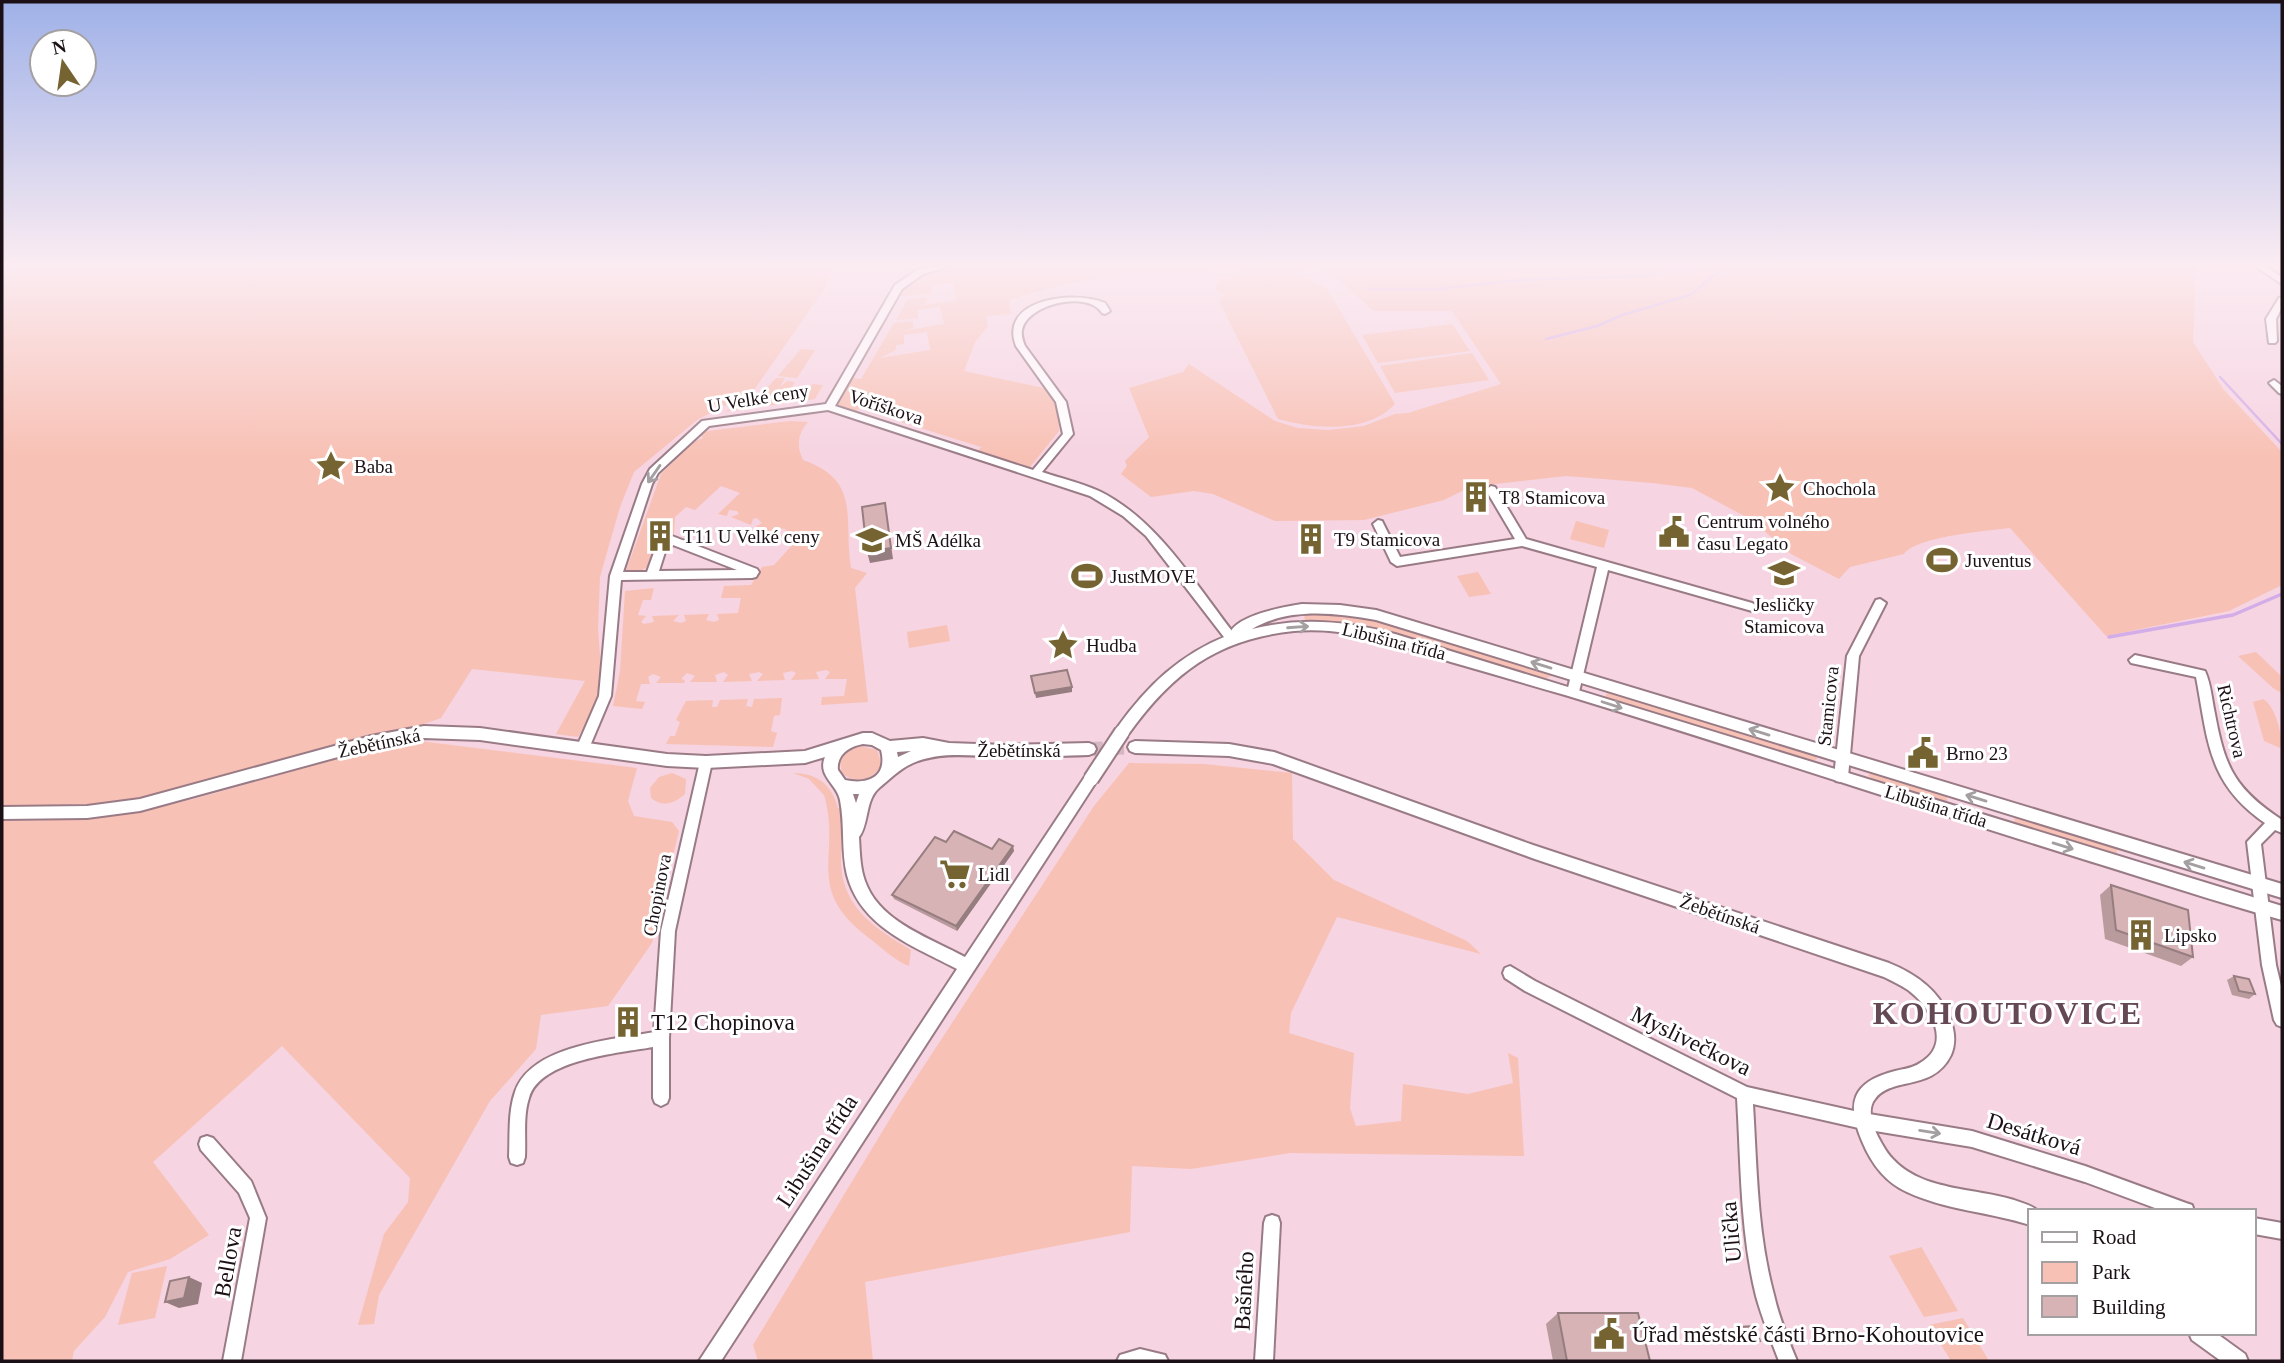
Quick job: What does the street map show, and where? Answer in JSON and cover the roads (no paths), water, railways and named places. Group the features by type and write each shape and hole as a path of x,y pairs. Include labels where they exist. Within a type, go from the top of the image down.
{"street":[{"name":"Voříškova","path":"874,330 829,407 1094,494 1127,513 1150,533 1231,638"},
{"path":"1017,330 1018,344 1061,402 1068,434 1035,474"},
{"path":"2271,330 2272,341"},
{"path":"2274,383 2282,391"},
{"name":"U Velké ceny","path":"582,749 609,682 616,576 654,471 706,423 829,407"},
{"path":"1491,489 1522,542"},
{"path":"1378,524 1397,562 1522,542 1752,607"},
{"path":"616,576 752,574 753,572 671,540 660,550 652,575"},
{"path":"1573,692 1603,566"},
{"name":"Stamicova","path":"1841,777 1853,656 1880,603"},
{"name":"Libušina třída","path":"709,1361 1147,696 1164,679 1195,656 1231,638 1259,618 1312,610 1358,611 2282,891"},
{"name":"Libušina třída","path":"1231,638 1296,626 1339,626 1374,633 1573,692 2282,913"},
{"name":"Richtrova","path":"2135,660 2201,674 2223,770 2232,786 2278,825 2253,842 2259,884"},
{"name":"Žebětínská","path":"2,813 87,812 140,805 371,742 416,733 470,733 582,749 706,762 805,757 839,748"},
{"path":"854,836 863,803 873,785 891,768 892,757 888,747 877,740 852,740 839,748 831,759 830,769 848,800 854,836 855,874 872,908 891,925 968,967"},
{"name":"Žebětínská","path":"888,747 923,744 949,749 1089,749"},
{"name":"Žebětínská","path":"1135,747 1229,750 1274,758 1532,851 1889,971 1916,985 1937,1007 1945,1023 1947,1041 1940,1059 1925,1071 1883,1080 1869,1090 1862,1108 1863,1121"},
{"name":"Žebětínská","path":"891,768 911,757 949,749"},
{"name":"Žebětínská","path":"805,757 830,769"},
{"name":"Chopinova","path":"661,1098 661,1038 667,940 706,762"},
{"path":"841,785 857,788 873,785"},
{"path":"2259,884 2269,965 2282,1020"},
{"name":"Myslivečkova","path":"1510,972 1530,986 1745,1094 1863,1121"},
{"path":"517,1157 523,1092 535,1073 556,1060 661,1038"},
{"name":"Ulička","path":"1745,1094 1755,1260 1771,1325 1788,1361"},
{"path":"1863,1121 1872,1146 1887,1165 1913,1187 1946,1199 2006,1205 2028,1214"},
{"name":"Desátková","path":"1863,1121 1972,1139 2085,1174 2181,1209"},
{"name":"Bellova","path":"207,1144 245,1187 258,1218 232,1361"},
{"name":"Bašného","path":"1264,1361 1272,1223"},
{"path":"2256,1226 2282,1231"},
{"path":"2202,1335 2238,1361"},
{"path":"1126,1361 1140,1358 1159,1361"}],"waterway":[{"path":"1546,339 1583,330"},
{"path":"2220,377 2282,444"},
{"path":"2109,637 2233,615 2282,594"}],"tunnel":[{"path":"1089,749 1135,747"}],"place":[{"name":"Baba","path":"331,466"},
{"name":"Chochola","path":"1780,488"},
{"name":"T8 Stamicova","path":"1476,497"},
{"name":"Centrum volného času Legato","path":"1674,532"},
{"name":"T11 U Velké ceny","path":"660,536"},
{"name":"T9 Stamicova","path":"1311,539"},
{"name":"MŠ Adélka","path":"872,540"},
{"name":"Juventus","path":"1942,560"},
{"name":"Jesličky Stamicova","path":"1784,573"},
{"name":"JustMOVE","path":"1087,576"},
{"name":"Hudba","path":"1063,645"},
{"name":"Brno 23","path":"1923,753"},
{"name":"Lidl","path":"955,874"},
{"name":"Lipsko","path":"2141,935"},
{"name":"T12 Chopinova","path":"628,1022"},
{"name":"Úřad městské části Brno-Kohoutovice","path":"1609,1334"}],"district":[{"name":"KOHOUTOVICE","path":"2008,1013"}]}
